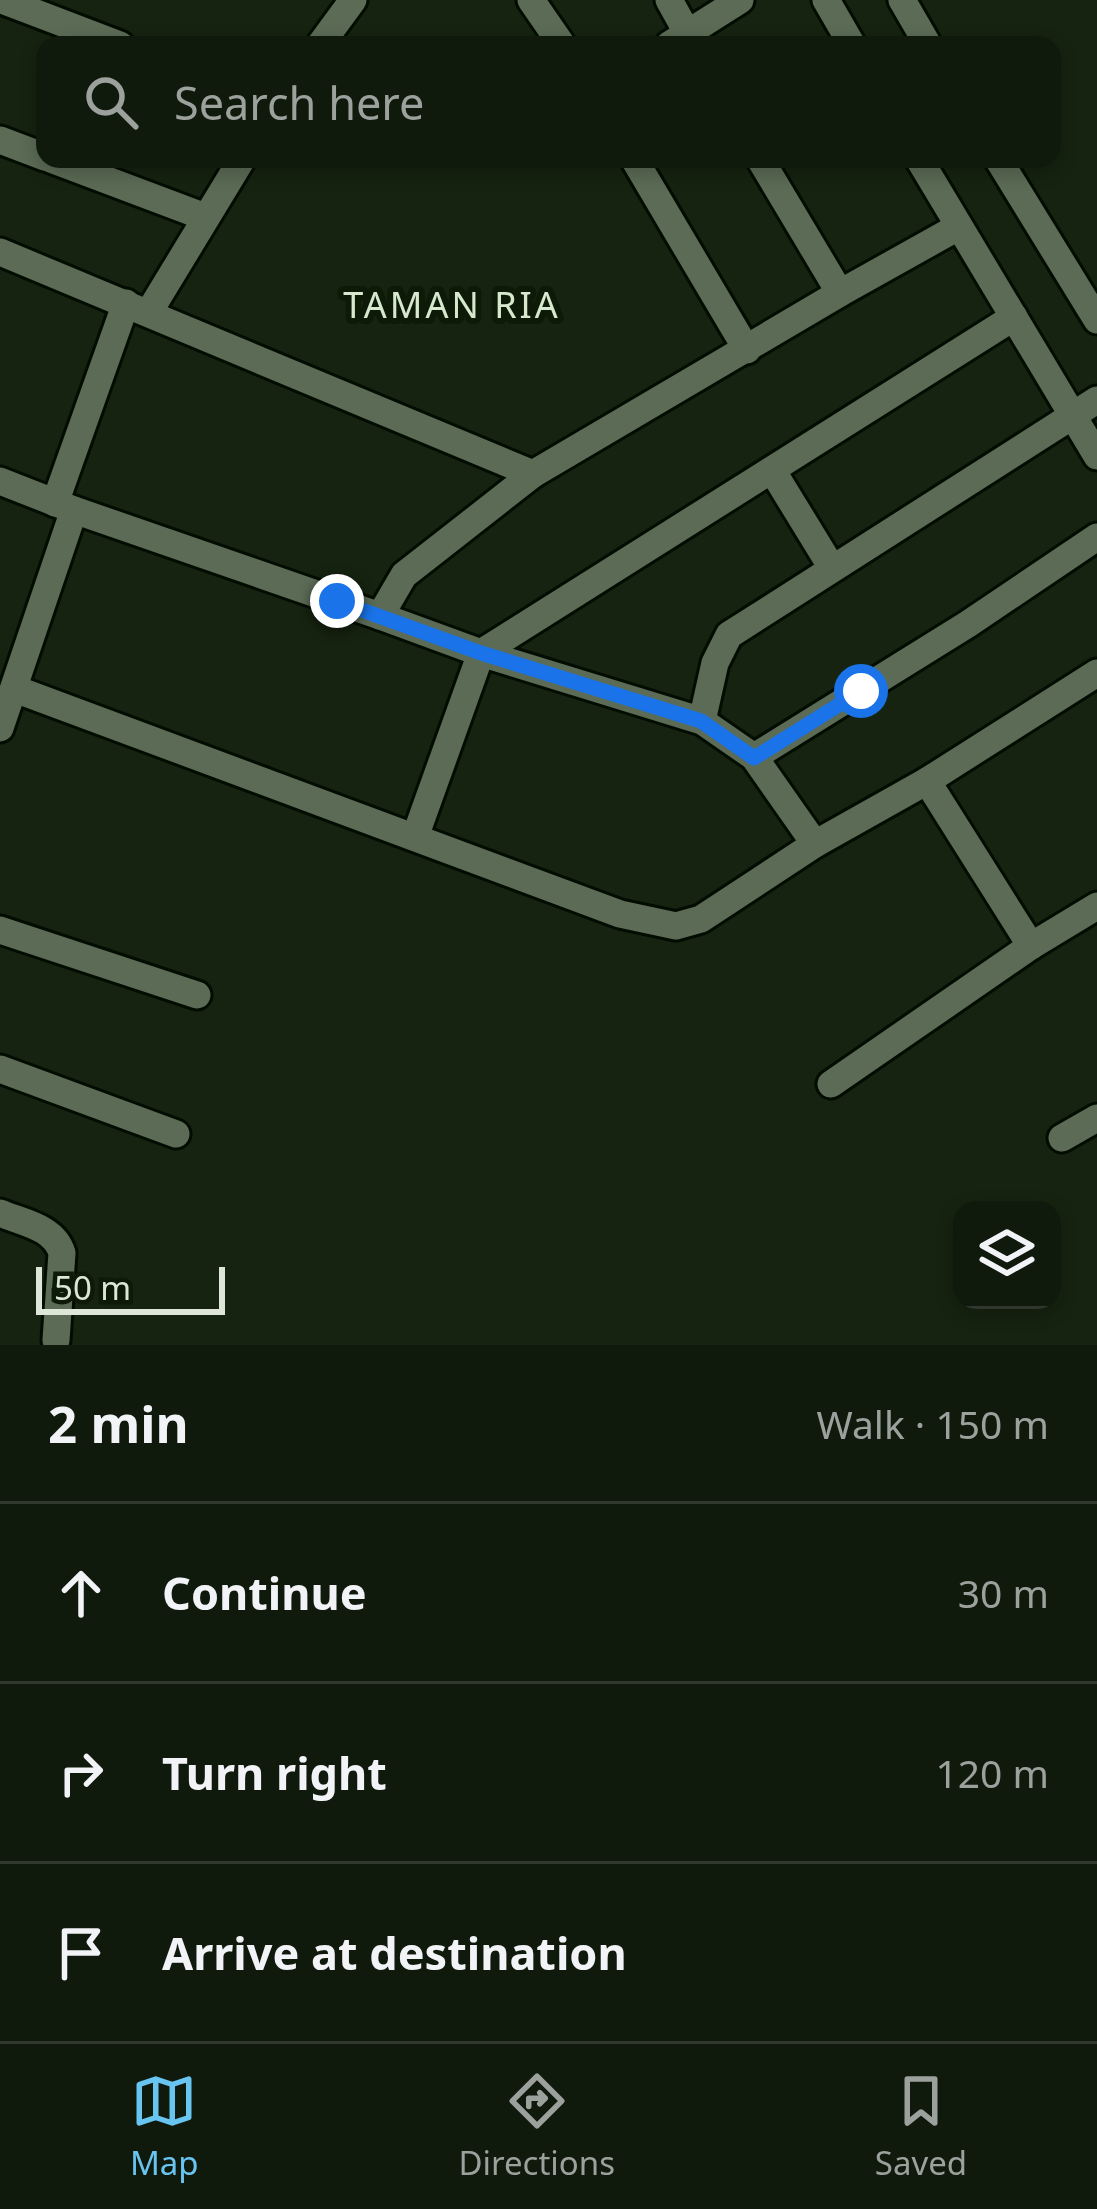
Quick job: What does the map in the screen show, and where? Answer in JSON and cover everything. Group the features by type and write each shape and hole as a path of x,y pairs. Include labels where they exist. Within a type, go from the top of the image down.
{"street":[{"path":"2,0 96,36"},
{"path":"327,36 353,0"},
{"path":"531,0 556,36"},
{"path":"669,0 681,36"},
{"path":"690,36 740,0"},
{"path":"826,0 847,36"},
{"path":"902,0 923,36"},
{"path":"0,140 36,154"},
{"path":"75,168 205,217"},
{"path":"0,728 65,507 137,308 236,168"},
{"path":"639,168 747,350"},
{"path":"765,168 841,293"},
{"path":"924,168 1097,456"},
{"path":"1004,168 1097,320"},
{"path":"380,616 404,575 533,474 958,227"},
{"path":"0,252 533,474"},
{"path":"415,837 481,653 1014,317"},
{"path":"701,721 715,663 729,635 1097,400"},
{"path":"772,470 832,568"},
{"path":"0,481 481,653 701,721 754,758 815,844"},
{"path":"754,758 1097,537"},
{"path":"15,689 620,914 676,926 701,919 1097,673"},
{"path":"927,781 1031,946"},
{"path":"831,1084 1031,946 1093,917"},
{"path":"0,930 197,994"},
{"path":"0,1069 176,1135"},
{"path":"1062,1138 1097,1118"},
{"path":"0,1213 58,1240 62,1253 56,1340"}],"district":[{"name":"TAMAN RIA","path":"452,305"}],"route":[{"path":"337,601 481,653 701,721 754,758 861,691"}]}
